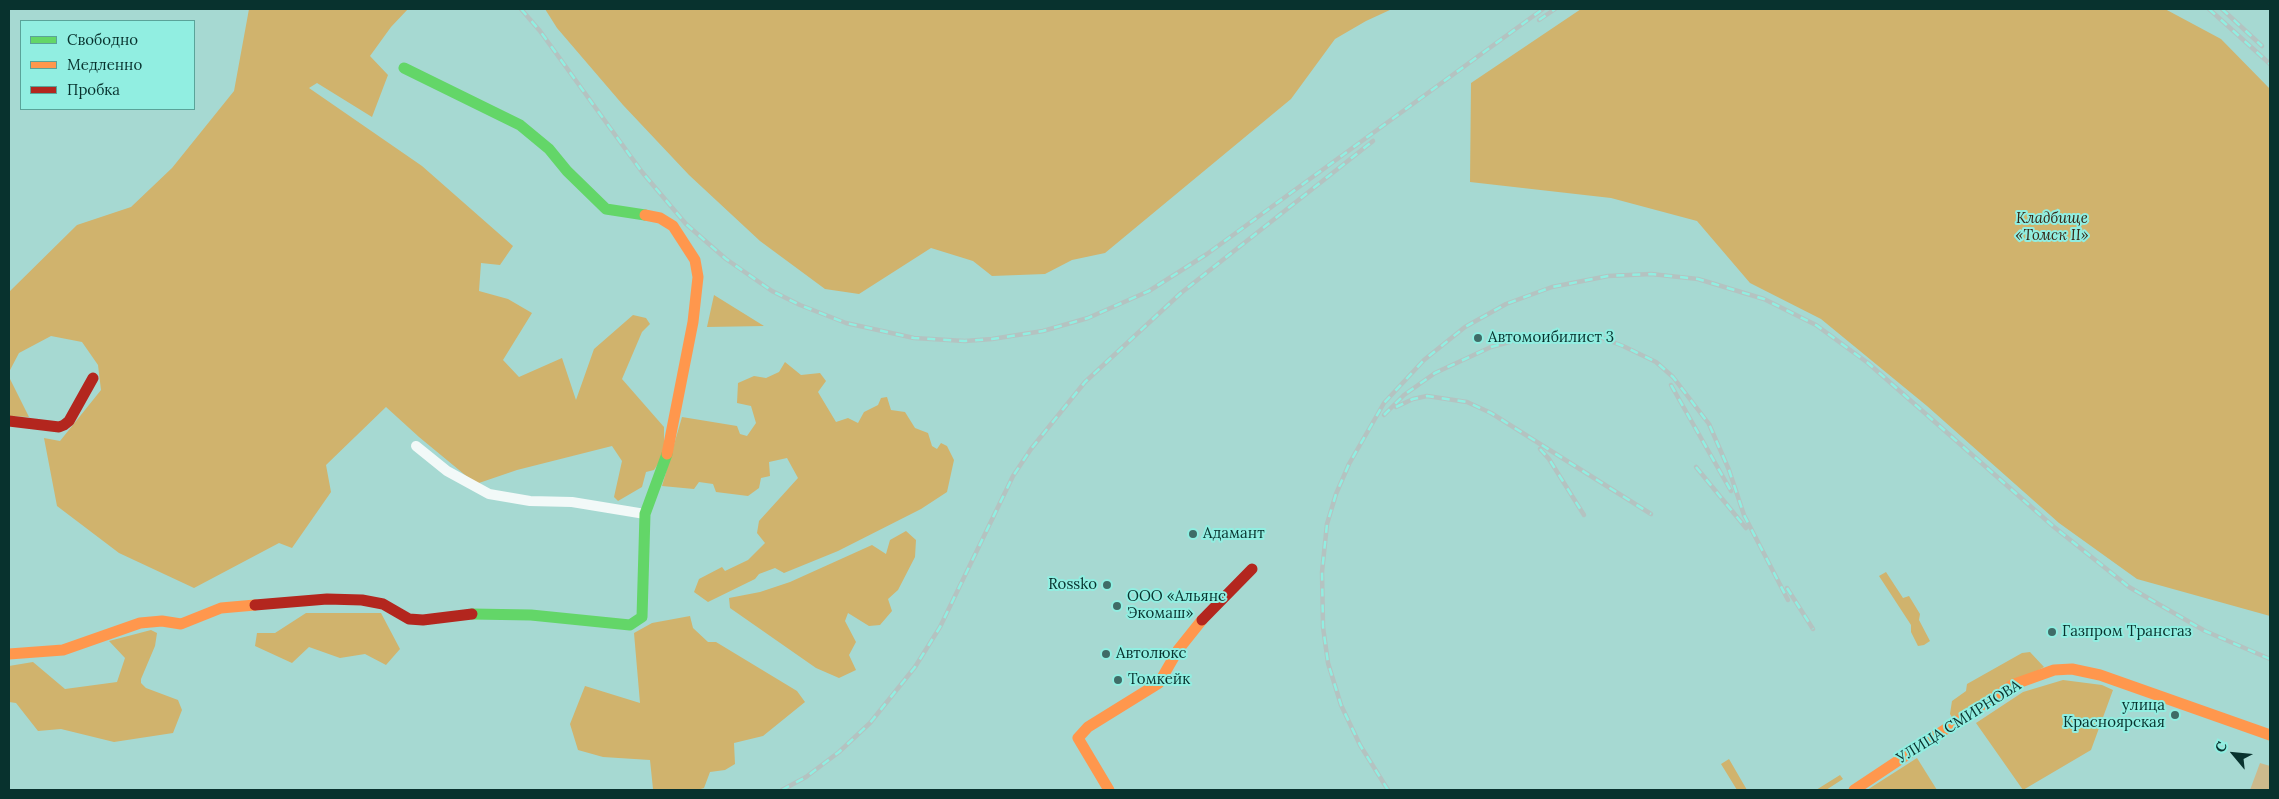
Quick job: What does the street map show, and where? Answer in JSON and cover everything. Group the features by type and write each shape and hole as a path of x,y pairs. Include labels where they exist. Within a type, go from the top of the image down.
{"street":[{"path":"9,654 63,650 140,623 162,621 181,624 221,608 327,598 362,600 383,604 409,619 423,620 482,613 531,615 630,625 642,617 645,514 667,456 693,322 698,277 695,260 673,226 660,218 606,209 567,171 549,148 520,125 404,68"},
{"path":"9,421 58,427 64,425 69,421 93,378"},
{"path":"416,446 447,471 489,494 530,501 572,502 645,514"},
{"path":"1109,790 1078,738 1088,727 1158,682 1178,650 1199,623 1252,569"},
{"name":"УЛИЦА СМИРНОВА","path":"1854,790 2012,685 2054,670 2072,669 2100,675 2270,735"}],"shaded area":[{"path":"2260,763 2270,766 2270,790 2250,790"}],"green space":[{"path":"249,9 408,9 391,27 370,56 388,75 372,117 317,83 309,88 422,166 513,246 500,265 481,263 479,291 508,299 532,313 503,360 519,377 562,358 576,400 594,349 633,315 646,318 650,324 642,332 622,379 664,427 664,455 654,470 646,472 642,487 618,501 614,497 622,461 612,446 517,470 476,484 386,407 326,465 331,492 292,548 279,543 194,588 119,553 57,506 44,438 60,441 101,390 98,365 82,342 51,336 19,353 9,372 9,292 77,225 131,207 172,168 234,91"},
{"path":"545,9 1392,9 1335,39 1291,99 1105,253 1072,260 1045,274 992,276 973,261 931,248 859,294 825,289 760,241 689,175 623,105 557,28"},
{"name":"Кладбище «Томск II»","path":"1581,9 2165,9 2221,39 2270,89 2270,616 2137,579 2059,523 1927,406 1821,319 1750,283 1697,221 1611,198 1470,182 1471,83"},
{"path":"714,295 764,326 707,327"},
{"path":"785,362 801,375 820,373 826,381 818,392 836,422 848,418 858,423 864,412 878,405 881,398 887,397 891,410 905,412 915,428 928,433 932,446 937,449 941,443 947,446 954,460 947,492 921,509 838,551 784,573 775,568 759,574 755,579 708,602 694,592 699,579 722,567 725,571 748,560 765,543 757,533 759,521 798,478 787,458 769,462 770,476 761,478 759,488 748,496 716,492 713,484 699,482 694,489 662,486 682,417 737,426 740,434 747,436 756,423 751,406 737,403 738,383 754,376 766,378 779,372"},
{"path":"9,377 29,417 9,416"},
{"path":"906,531 916,540 915,557 898,590 888,599 892,611 880,625 869,626 848,613 845,621 856,642 849,655 856,670 839,678 816,668 730,608 729,598 760,592 790,582 872,545 886,554 890,540"},
{"path":"1886,572 1903,598 1909,596 1920,614 1919,620 1930,641 1924,645 1918,646 1911,632 1911,625 1879,576"},
{"path":"306,613 381,613 400,649 386,665 365,654 340,658 309,647 292,663 255,646 257,633 275,633"},
{"path":"690,616 693,628 708,642 716,642 797,691 805,702 763,736 734,743 735,764 725,770 710,772 704,788 697,790 656,790 653,789 650,760 603,757 578,750 570,724 585,686 640,703 634,633 652,623"},
{"path":"151,630 157,633 155,646 141,683 146,688 178,700 182,710 173,733 114,742 61,729 38,731 16,703 9,702 9,666 33,662 65,689 117,682 125,658 109,641"},
{"path":"2030,652 2044,667 1953,719 1950,714 1952,701 1966,691 1967,684 2022,653"},
{"path":"2063,680 2102,685 2113,690 2091,750 2023,790 1976,723 2023,692"},
{"path":"1917,758 1937,790 1867,790"},
{"path":"1729,759 1747,790 1737,790 1721,764"},
{"path":"1840,775 1843,779 1826,790 1816,790"}],"railway":[{"path":"521,9 540,31 642,172 686,224 726,259 772,291 800,305 846,323 914,338 965,341 1043,331 1088,318 1149,291 1207,254 1543,9"},
{"path":"1539,20 1555,9"},
{"path":"2209,9 2270,64"},
{"path":"2222,9 2262,46"},
{"path":"782,790 806,777 839,752 870,723 915,667 940,627 1013,476 1031,449 1085,382 1181,293 1373,141"},
{"path":"1388,790 1360,745 1341,705 1328,663 1323,627 1322,572 1327,524 1336,494 1349,464 1384,403 1424,360 1465,327 1506,304 1552,287 1608,276 1651,274 1698,279 1764,299 1816,325 1868,363 2054,527 2129,587 2205,631 2270,659"},
{"path":"1384,415 1404,395 1435,373 1491,347 1539,334 1600,337 1623,346 1656,362 1673,377 1709,424 1729,470 1744,515 1788,600"},
{"path":"1671,385 1731,491"},
{"path":"1396,407 1413,399 1427,396 1467,402 1491,413 1651,514"},
{"path":"1540,449 1549,459 1584,515"},
{"path":"1696,467 1746,528"},
{"path":"1787,588 1813,629"}],"traffic: fast":[{"path":"404,68 520,125 549,149 567,171 606,209 645,215"},
{"path":"472,614 531,615 630,625 642,617 645,514 667,454"}],"traffic: slow":[{"path":"645,215 660,218 673,226 695,260 698,277 693,322 667,454"},
{"path":"9,654 63,650 140,623 162,621 181,624 221,608 255,605"},
{"path":"1109,790 1078,738 1088,727 1159,683 1178,650 1202,620"},
{"path":"1854,790 2012,685 2054,670 2072,669 2100,675 2270,735"}],"traffic: jam":[{"path":"9,421 59,427 64,425 69,421 93,378"},
{"path":"1202,620 1252,569"},
{"path":"255,605 327,599 362,600 383,604 409,619 423,620 472,614"}],"place":[{"name":"Автомоибилист 3","path":"1478,338"},
{"name":"Адамант","path":"1193,534"},
{"name":"Rossko","path":"1107,585"},
{"name":"ООО «Альянс Экомаш»","path":"1117,606"},
{"name":"Газпром Трансгаз","path":"2052,632"},
{"name":"Автолюкс","path":"1106,654"},
{"name":"Томкейк","path":"1118,680"},
{"name":"улица Красноярская","path":"2175,715"}]}
